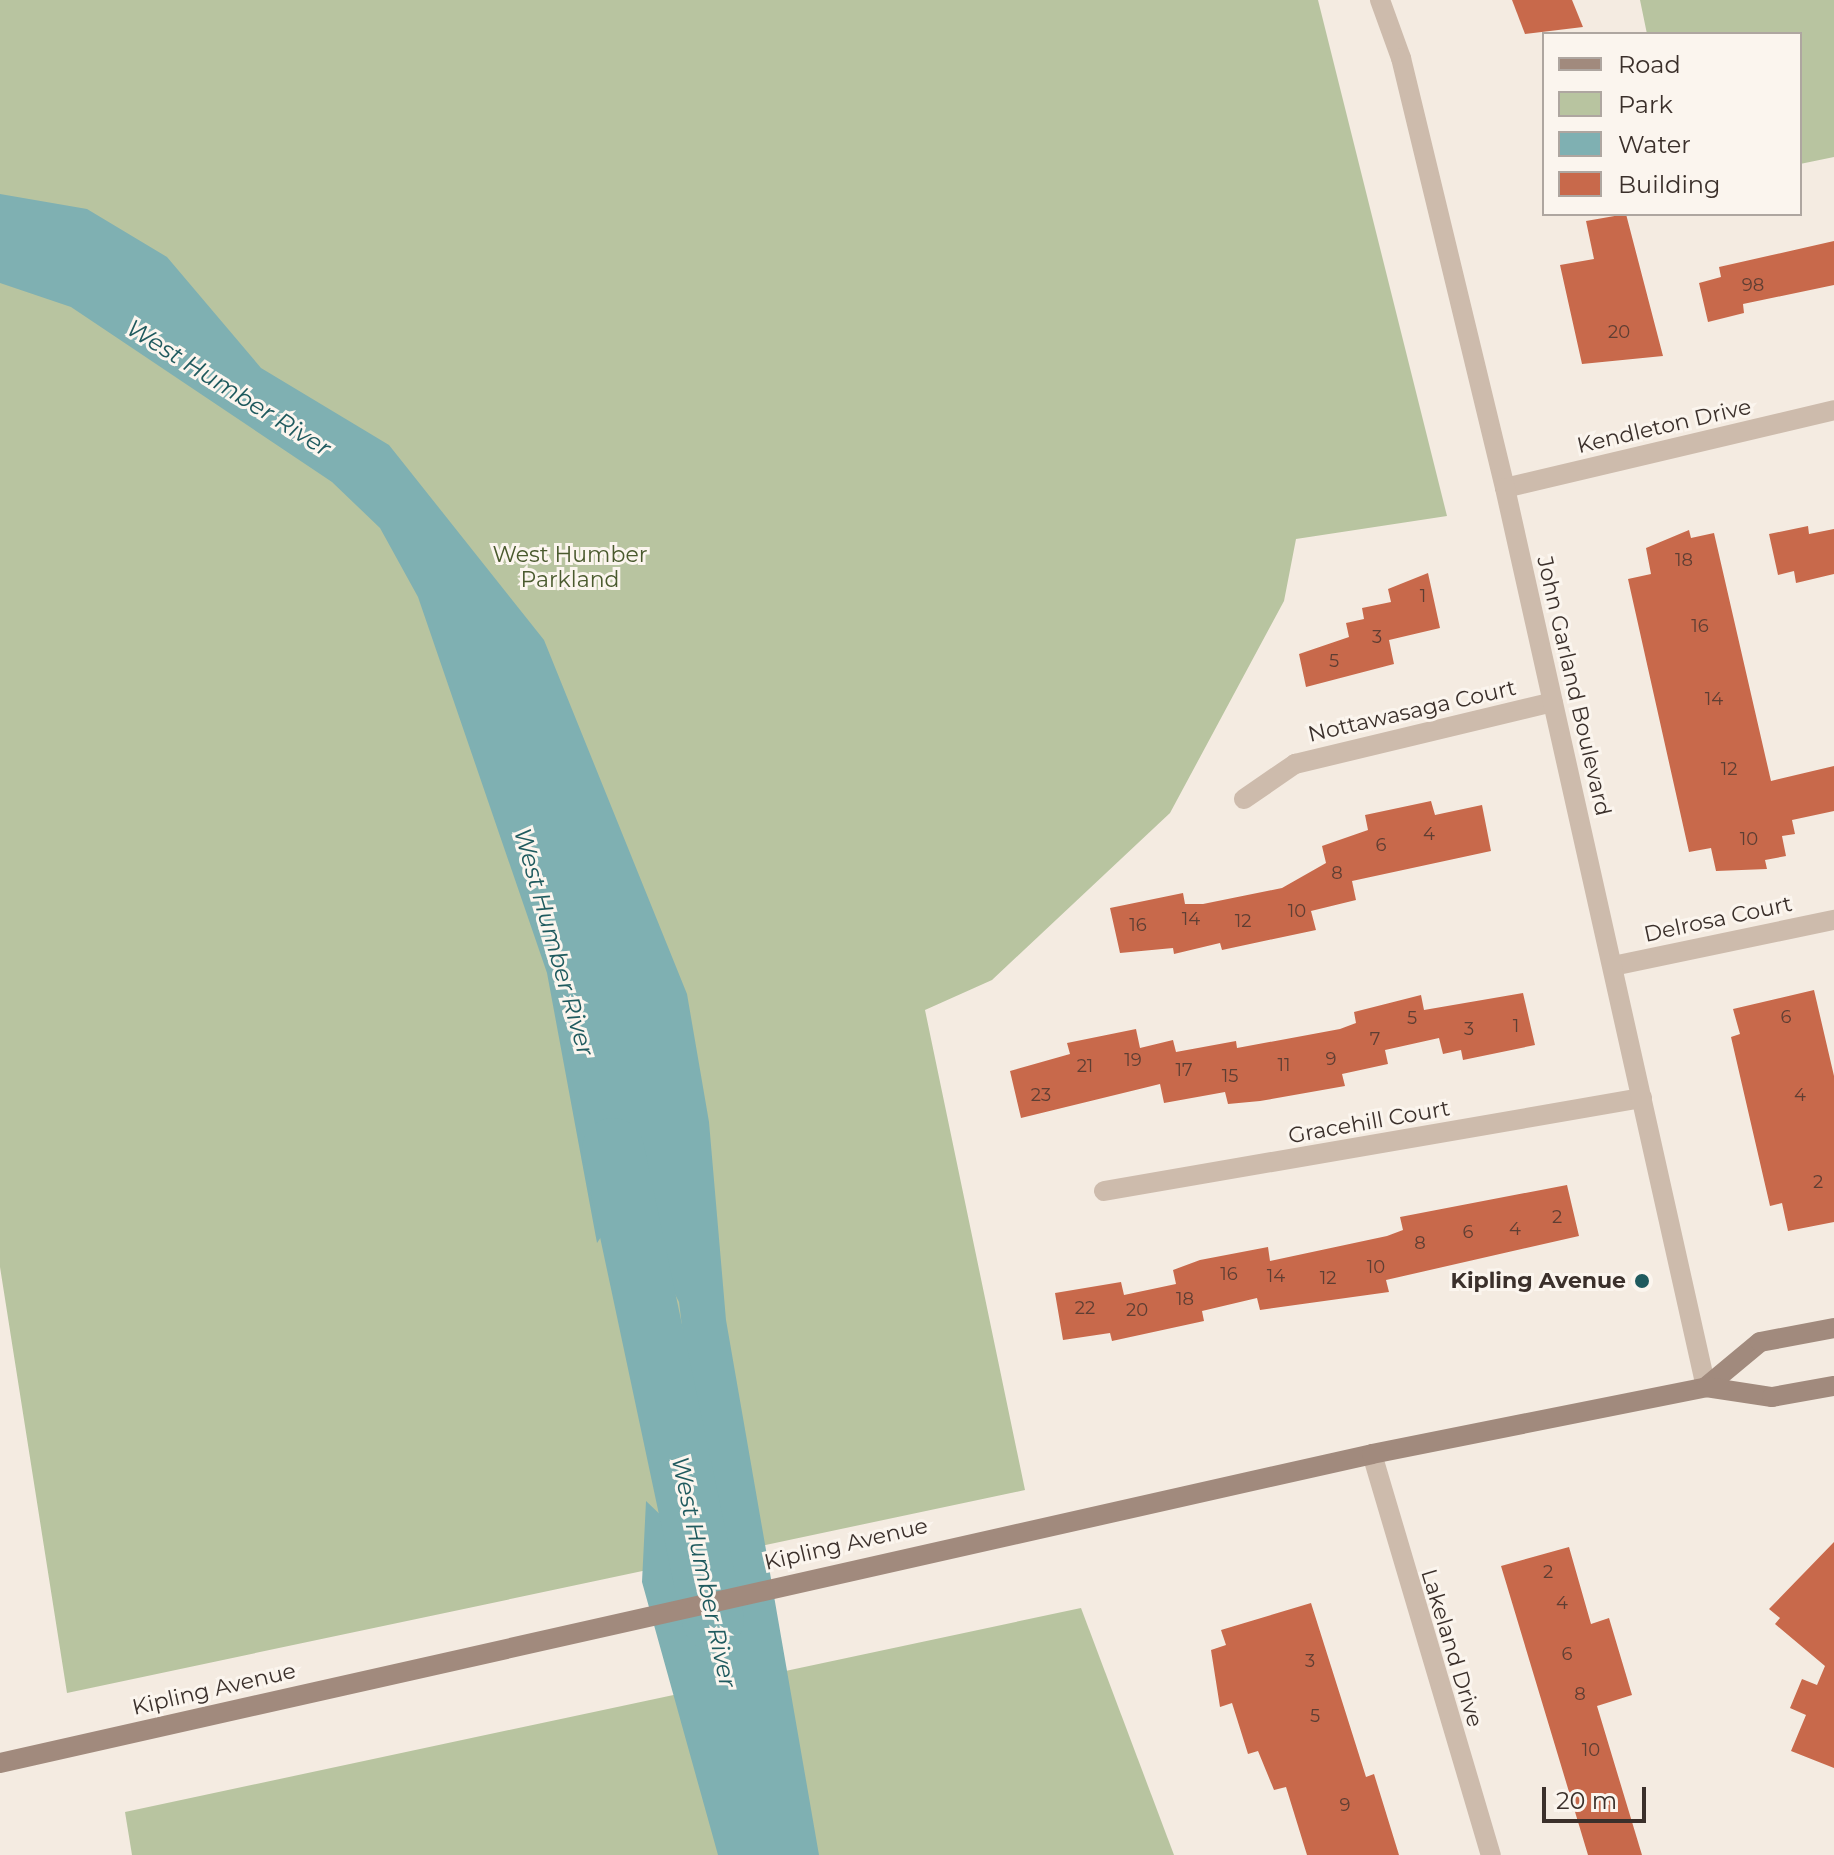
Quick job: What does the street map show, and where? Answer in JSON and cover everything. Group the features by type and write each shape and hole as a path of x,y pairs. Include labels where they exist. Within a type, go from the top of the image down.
{"main road":[{"name":"Kipling Avenue","path":"1706,1387 1760,1342 1834,1328"},
{"name":"Kipling Avenue","path":"0,1763 923,1550 1372,1454 1706,1387 1772,1397 1834,1386"}],"street":[{"name":"John Garland Boulevard","path":"1380,0 1401,58 1505,488 1706,1387"},
{"name":"Kendleton Drive","path":"1505,488 1834,410"},
{"name":"Nottawasaga Court","path":"1244,799 1295,764 1553,702"},
{"name":"Delrosa Court","path":"1613,966 1834,920"},
{"name":"Gracehill Court","path":"1104,1191 1642,1098"},
{"name":"Lakeland Drive","path":"1372,1454 1491,1855"}],"green space":[{"name":"West Humber Parkland","path":"0,0 1318,0 1447,516 1296,539 1284,601 1170,813 992,980 925,1010 1025,1490 67,1693 0,1267"},
{"path":"1640,0 1834,0 1834,157 1802,164 1802,32 1647,32"},
{"path":"1081,1608 1174,1855 132,1855 125,1812"}],"water":[{"path":"0,194 87,209 167,257 261,368 389,445 544,640 687,994 709,1122 726,1320 819,1855 718,1855 642,1582 646,1501 694,1547 703,1496 679,1302 644,1234 611,1222 597,1243 547,973 418,597 380,528 332,482 71,307 0,283"}],"building":[{"path":"1512,0 1572,0 1583,27 1525,34"},
{"path":"1627,216 1663,356 1582,364 1560,265 1594,259 1586,221"},
{"path":"1834,241 1834,285 1743,304 1744,313 1708,322 1699,283 1721,277 1719,267"},
{"path":"1808,526 1809,534 1834,529 1834,574 1796,583 1794,571 1778,575 1769,534"},
{"path":"1689,530 1691,538 1714,533 1771,781 1834,766 1834,811 1792,820 1795,834 1782,836 1786,856 1765,860 1767,869 1716,871 1711,848 1689,852 1628,579 1651,574 1646,548"},
{"path":"1428,573 1440,628 1389,640 1394,664 1306,687 1299,654 1349,637 1346,623 1364,619 1362,608 1391,602 1388,589"},
{"path":"1431,801 1435,815 1482,805 1491,851 1352,881 1356,900 1311,911 1316,930 1222,950 1220,943 1174,954 1173,948 1120,953 1110,908 1183,893 1185,904 1203,904 1282,888 1326,863 1322,846 1368,830 1365,815"},
{"path":"1814,990 1834,1076 1834,1222 1788,1231 1782,1203 1770,1206 1731,1037 1740,1034 1733,1009"},
{"path":"1523,993 1535,1045 1463,1060 1461,1050 1443,1054 1439,1038 1385,1050 1388,1064 1342,1074 1345,1086 1260,1101 1228,1104 1225,1092 1164,1103 1160,1084 1021,1118 1010,1071 1070,1054 1067,1043 1136,1029 1140,1048 1173,1040 1176,1052 1236,1041 1237,1048 1340,1029 1356,1023 1354,1012 1421,995 1424,1010"},
{"path":"1567,1185 1579,1236 1386,1280 1389,1292 1260,1310 1257,1298 1202,1311 1204,1321 1112,1341 1110,1333 1063,1340 1055,1293 1121,1282 1124,1295 1176,1284 1173,1270 1200,1260 1268,1247 1270,1261 1387,1236 1403,1230 1400,1217"},
{"path":"1834,1542 1834,1768 1791,1751 1806,1715 1790,1708 1802,1679 1817,1685 1825,1666 1775,1624 1780,1618 1769,1609"},
{"path":"1569,1547 1591,1624 1609,1618 1632,1695 1597,1706 1642,1855 1588,1855 1501,1566"},
{"path":"1311,1603 1366,1777 1374,1774 1399,1855 1307,1855 1286,1787 1274,1790 1258,1751 1248,1754 1232,1703 1220,1707 1211,1650 1226,1645 1221,1630"}],"waterway":[{"name":"West Humber River","path":"613,1149 713,1620"}],"place":[{"name":"Kipling Avenue","path":"1642,1281"}]}
